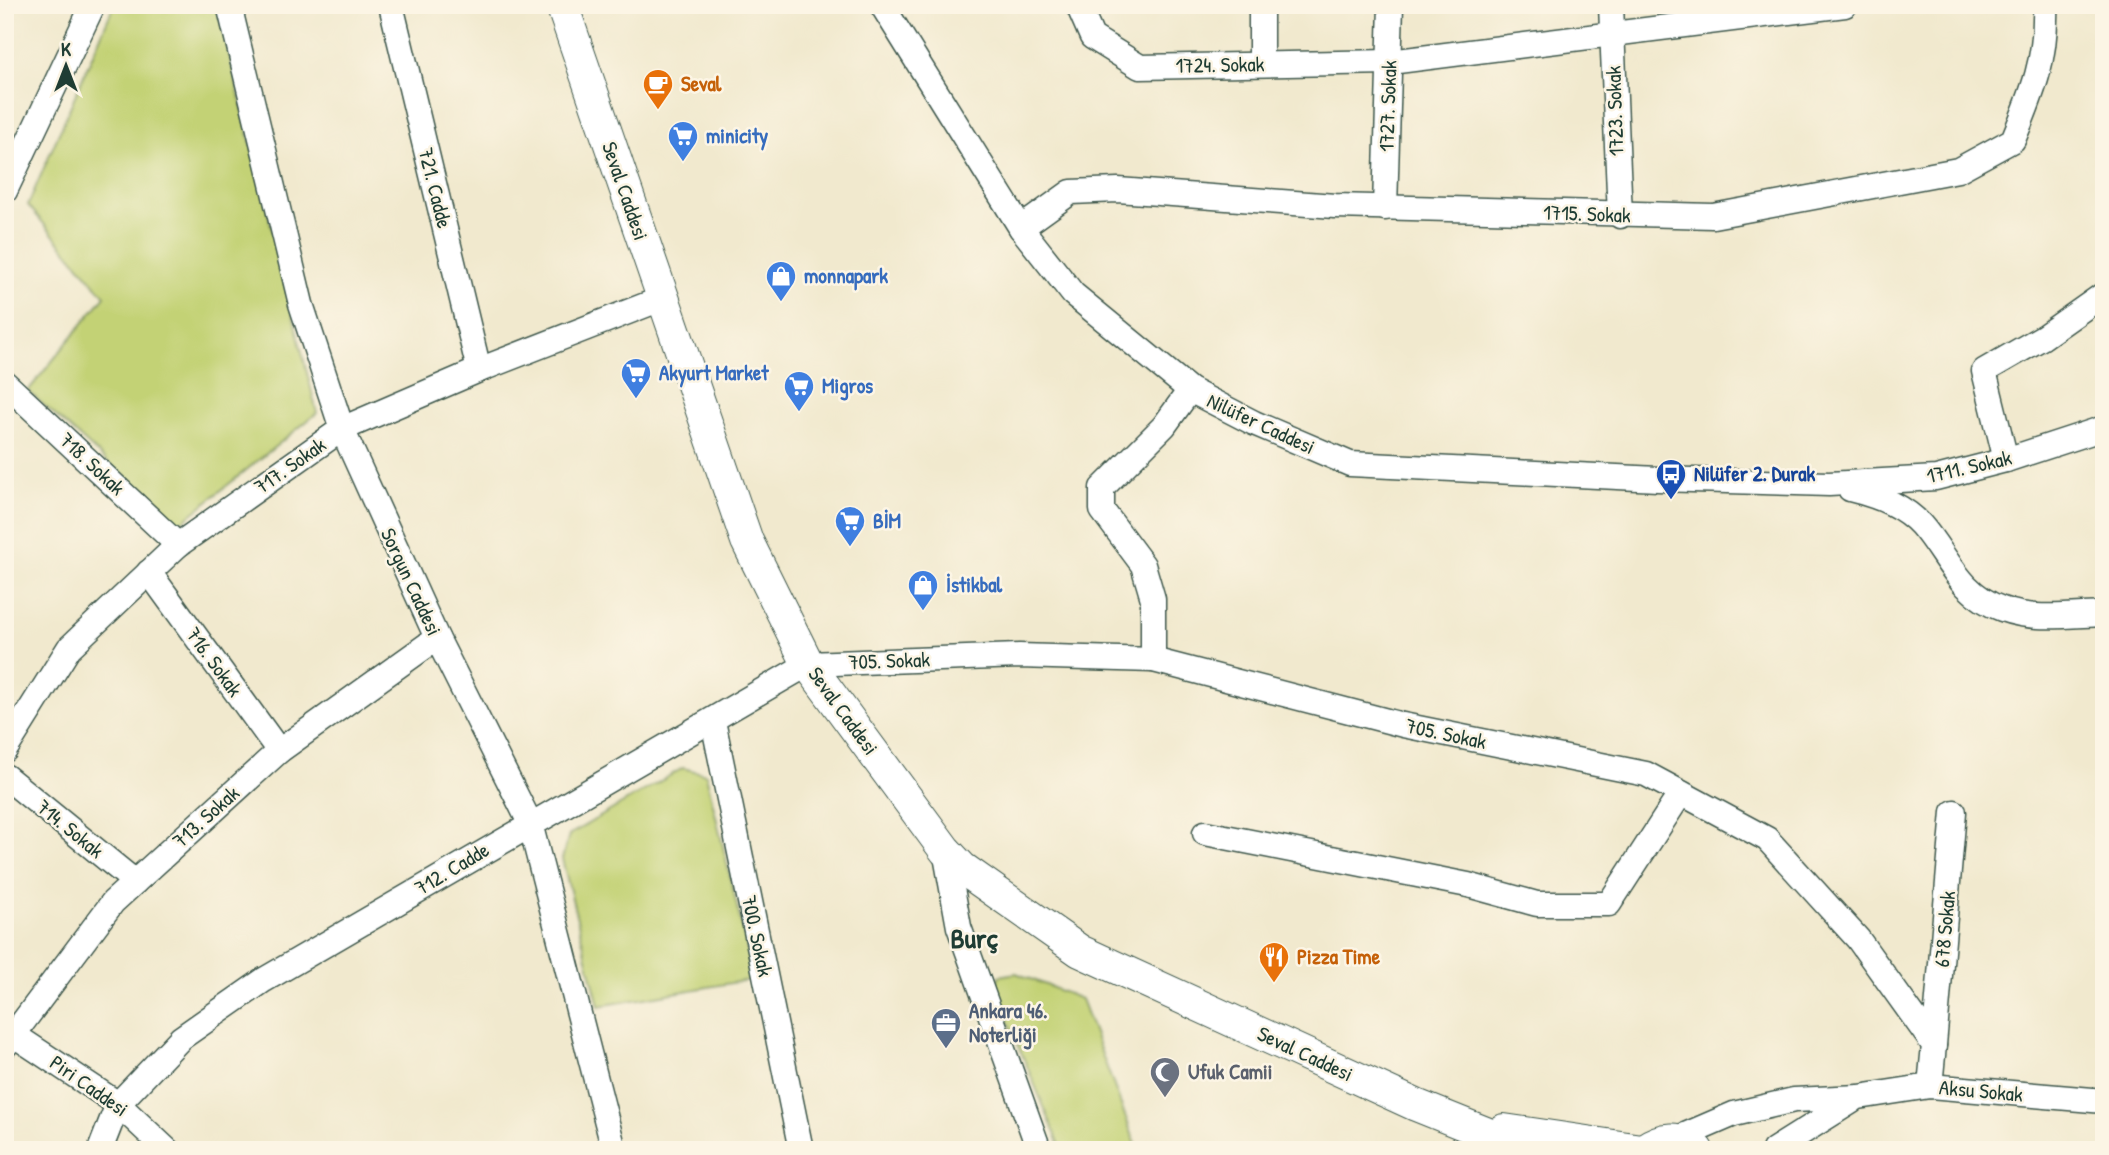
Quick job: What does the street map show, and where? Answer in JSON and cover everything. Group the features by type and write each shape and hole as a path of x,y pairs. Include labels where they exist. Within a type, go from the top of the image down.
{"main road":[{"name":"Seval Caddesi","path":"562,5 661,299 747,541 808,664 946,850 962,868 1080,951 1465,1125 1528,1150"},
{"name":"Seval Caddesi","path":"1465,1125 1642,1150 1664,1139 1687,1144"}],"street":[{"path":"5,191 93,5"},
{"name":"Sorgun Caddesi","path":"229,5 301,304 342,429 437,638 530,823 614,1150"},
{"name":"721. Cadde","path":"391,5 478,370"},
{"name":"1724. Sokak","path":"1078,5 1092,37 1140,66 1390,62 1612,32 1845,5"},
{"path":"1261,5 1261,64"},
{"name":"1727. Sokak","path":"1385,208 1391,5"},
{"name":"1723. Sokak","path":"1611,5 1620,216"},
{"name":"1715. Sokak","path":"1021,228 1071,192 1118,190 1385,208 1620,216 1713,216 1958,170 2013,140 2037,78 2047,39 2045,5"},
{"name":"Nilüfer Caddesi","path":"887,6 1021,228 1073,294 1190,390 1254,423 1350,464 1658,479 1829,484"},
{"path":"2006,460 1984,371 2043,337 2104,294"},
{"name":"717. Sokak","path":"5,750 69,648 178,545 342,429 478,370 661,299"},
{"name":"718. Sokak","path":"5,383 178,545"},
{"path":"1153,660 1153,599 1143,565 1102,510 1102,488 1164,426 1190,390"},
{"name":"1711. Sokak","path":"1829,484 1936,478 2006,460 2104,428"},
{"path":"1829,484 1890,502 1921,525 1947,565 1972,590 2000,609 2028,616 2104,614"},
{"name":"716. Sokak","path":"149,572 279,751"},
{"name":"713. Sokak","path":"7,1036 113,902 279,751 437,638"},
{"name":"705. Sokak","path":"808,664 1018,656 1153,660 1403,725 1646,774 1768,839 1858,939 1934,1045"},
{"name":"712. Cadde","path":"118,1104 181,1038 264,980 530,823 713,721 808,664"},
{"name":"700. Sokak","path":"713,721 801,1150"},
{"name":"714. Sokak","path":"5,776 135,882"},
{"path":"1205,833 1468,885 1537,904 1609,904 1681,793"},
{"name":"678 Sokak","path":"1934,1045 1954,812"},
{"path":"946,850 959,927 1039,1150"},
{"name":"Piri Caddesi","path":"7,1036 118,1104 167,1150"},
{"path":"1930,1086 1934,1045"},
{"name":"Aksu Sokak","path":"1687,1144 1734,1114 1794,1100 1859,1097 1930,1086 2103,1100"},
{"name":"Aksu Sokak","path":"1774,1150 1859,1097"},
{"path":"100,1150 118,1104"}],"green space":[{"path":"114,5 217,5 317,413 178,525 28,391 105,296 28,205"},
{"path":"683,768 706,774 754,979 599,1006 562,859 569,835"},
{"path":"1016,973 1081,999 1138,1150 1062,1150 995,990 999,976"}],"place":[{"name":"Seval","path":"658,111"},
{"name":"minicity","path":"683,163"},
{"name":"monnapark","path":"781,303"},
{"name":"Akyurt Market","path":"636,400"},
{"name":"Migros","path":"799,413"},
{"name":"Nilüfer 2. Durak","path":"1671,501"},
{"name":"BİM","path":"850,548"},
{"name":"İstikbal","path":"923,612"},
{"name":"Pizza Time","path":"1274,984"},
{"name":"Ankara 46. Noterliği","path":"946,1050"},
{"name":"Ufuk Camii","path":"1165,1099"}],"district":[{"name":"Burç","path":"974,938"}]}
